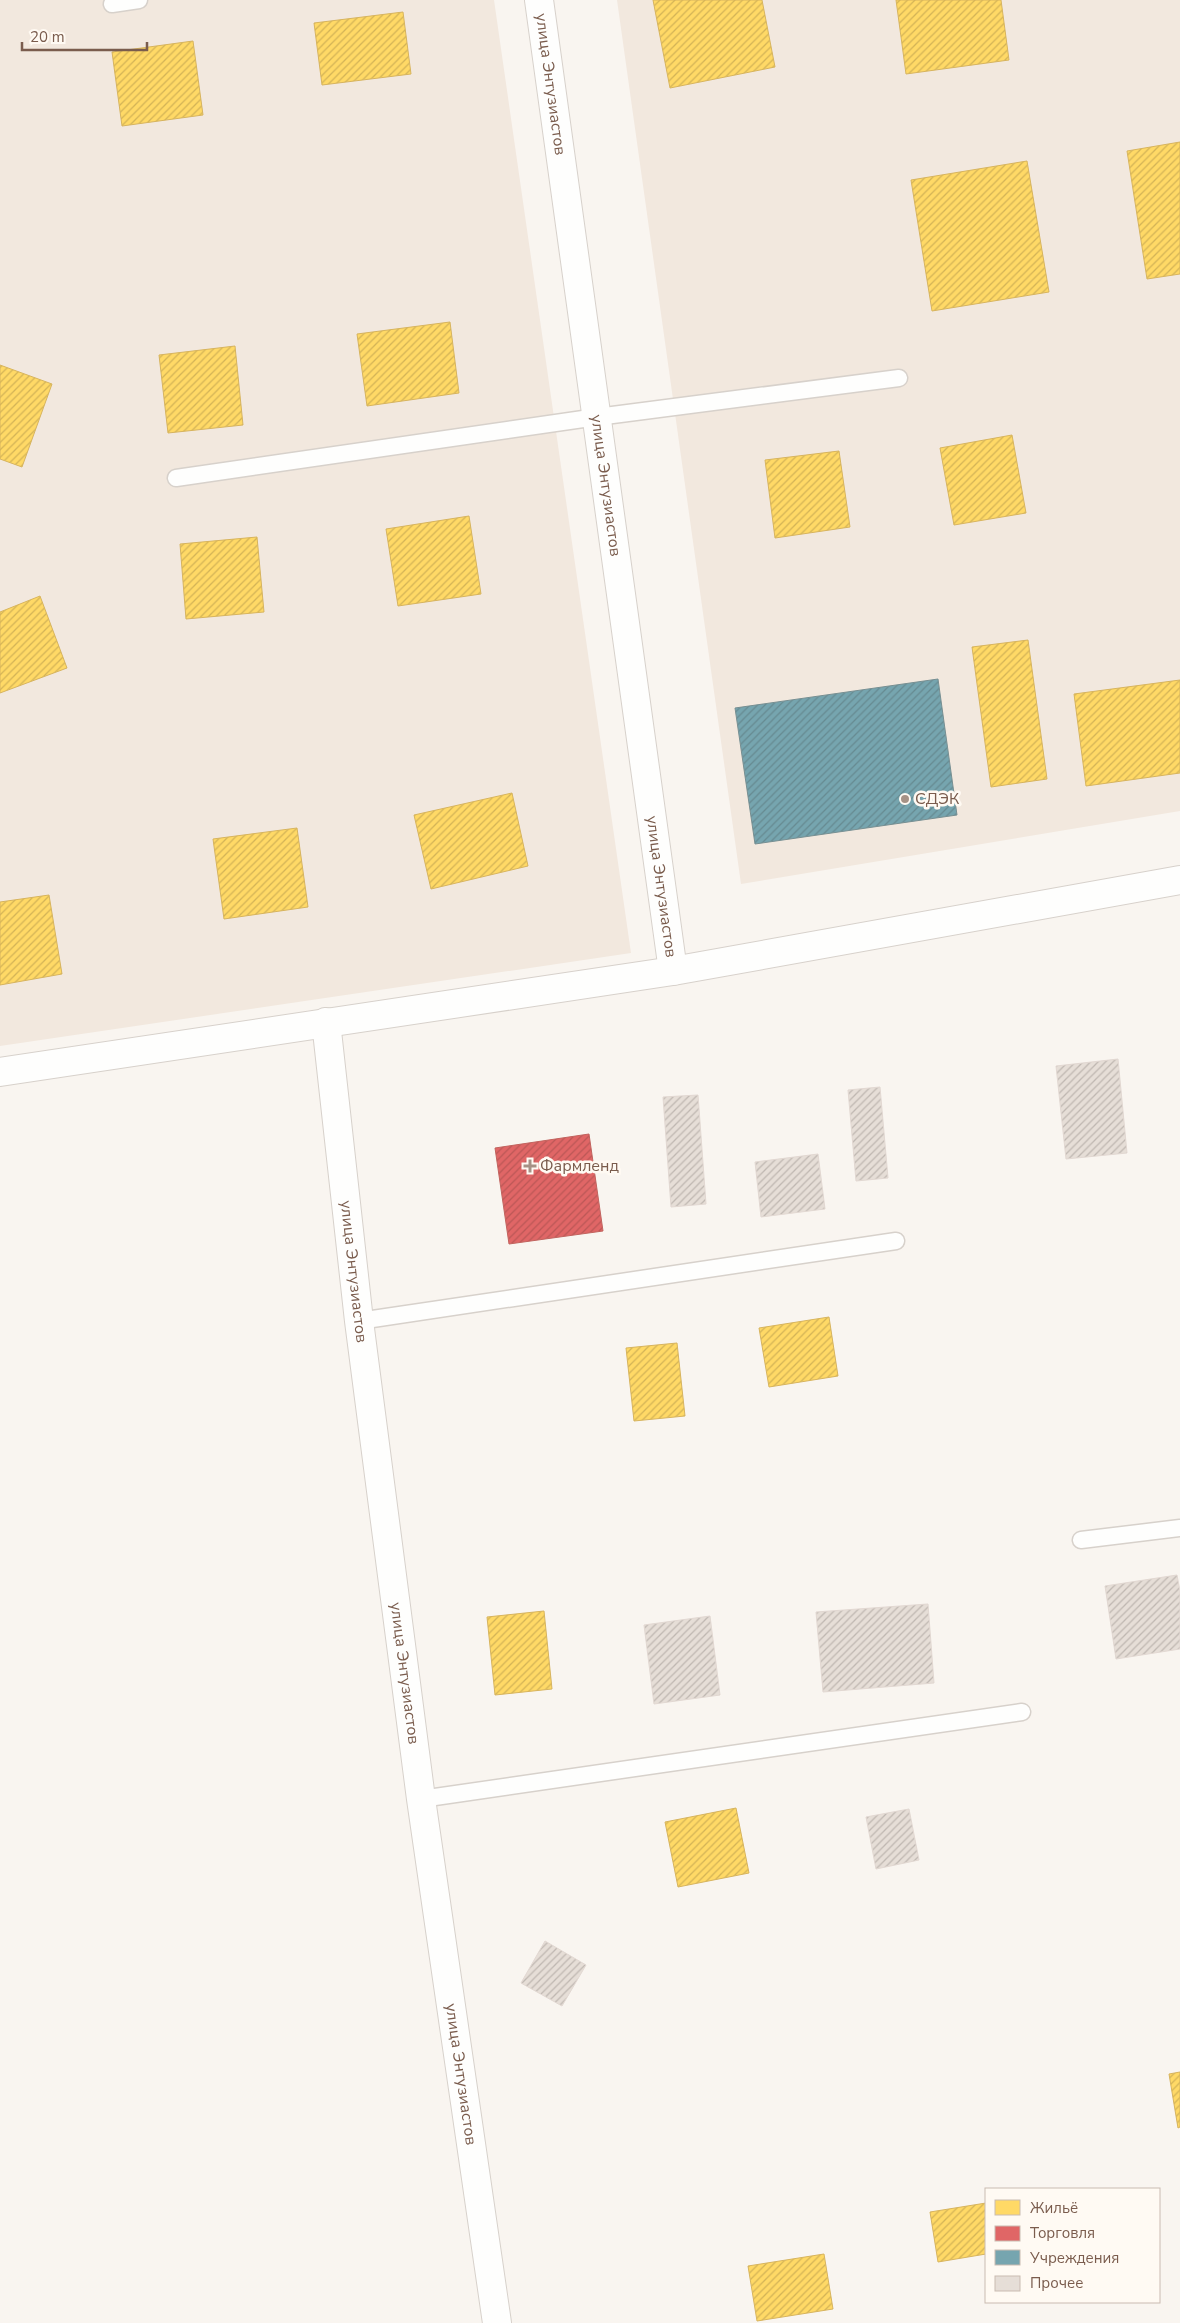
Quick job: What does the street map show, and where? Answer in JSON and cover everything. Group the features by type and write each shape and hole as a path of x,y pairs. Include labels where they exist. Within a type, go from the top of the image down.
{"street":[{"name":"улица Энтузиастов","path":"539,0 673,971"},
{"path":"0,1072 673,971 1180,880"},
{"name":"улица Энтузиастов","path":"326,1022 360,1321 421,1799 498,2323"}],"lane":[{"path":"112,4 139,0"},
{"path":"176,478 597,417 899,378"},
{"path":"360,1321 896,1241"},
{"path":"1081,1540 1180,1528"},
{"path":"421,1799 1022,1712"}],"shaded area":[{"path":"0,0 494,0 631,953 0,1046"},
{"path":"617,0 1180,0 1180,811 741,884"}],"building: Жильё":[{"path":"653,0 762,0 775,67 670,88"},
{"path":"896,0 1001,0 1009,60 906,74"},
{"path":"403,12 411,74 322,85 314,23"},
{"path":"193,41 203,115 122,126 112,52"},
{"path":"1180,142 1180,274 1147,279 1127,151"},
{"path":"1027,161 1049,292 932,311 911,180"},
{"path":"450,322 459,393 367,406 357,334"},
{"path":"235,346 243,425 168,433 159,355"},
{"path":"0,365 52,384 22,467 0,459"},
{"path":"1012,435 1026,513 954,525 940,448"},
{"path":"839,451 850,527 775,538 765,460"},
{"path":"469,516 481,594 398,606 386,529"},
{"path":"257,537 264,612 186,619 180,544"},
{"path":"40,596 67,668 0,693 0,612"},
{"path":"1028,640 1047,779 991,787 972,647"},
{"path":"1180,680 1180,773 1086,786 1074,694"},
{"path":"512,793 528,866 431,889 414,815"},
{"path":"297,828 308,907 224,919 213,839"},
{"path":"49,895 62,974 0,985 0,902"},
{"path":"829,1317 838,1376 769,1387 759,1328"},
{"path":"677,1343 685,1416 634,1421 626,1348"},
{"path":"544,1611 552,1689 495,1695 487,1617"},
{"path":"736,1808 749,1873 678,1887 665,1822"},
{"path":"1180,2072 1180,2127 1178,2128 1169,2074"},
{"path":"985,2203 985,2254 938,2262 930,2212"},
{"path":"824,2254 833,2309 757,2321 748,2266"}],"building: Торговля":[{"path":"589,1134 603,1231 509,1244 495,1148"}],"building: Учреждения":[{"path":"938,679 957,815 755,844 735,708"}],"building: Прочее":[{"path":"1118,1059 1127,1153 1066,1159 1056,1066"},
{"path":"880,1087 888,1178 856,1181 848,1090"},
{"path":"698,1095 706,1204 671,1207 663,1097"},
{"path":"818,1154 825,1209 761,1217 755,1162"},
{"path":"1177,1575 1180,1591 1180,1649 1116,1659 1105,1586"},
{"path":"928,1604 934,1683 823,1692 816,1612"},
{"path":"710,1616 720,1695 654,1704 644,1625"},
{"path":"909,1809 919,1860 876,1869 866,1817"},
{"path":"545,1941 586,1965 562,2006 521,1983"}],"place":[{"name":"СДЭК","path":"905,799"},
{"name":"Фармленд","path":"530,1166"}]}
